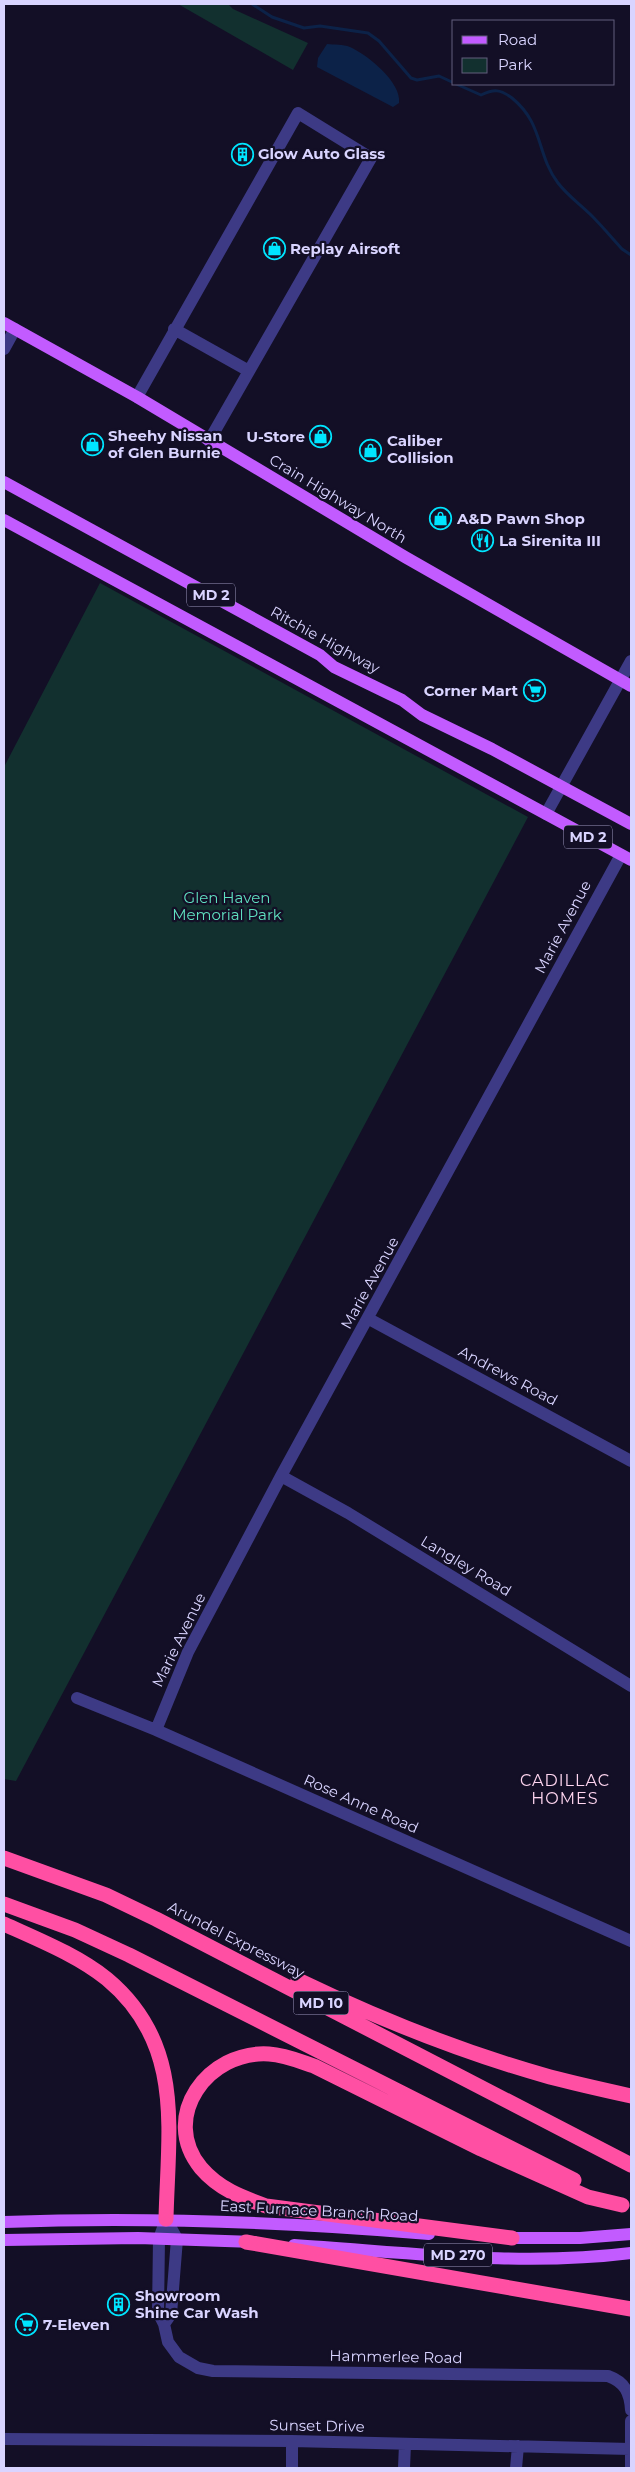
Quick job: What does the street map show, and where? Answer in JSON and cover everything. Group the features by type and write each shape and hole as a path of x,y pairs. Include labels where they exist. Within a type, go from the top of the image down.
{"highway":[{"name":"Arundel Expressway","path":"4,1858 106,1895 234,1959 631,2165"},
{"name":"MD 10","path":"4,1904 76,1930 129,1955 627,2206"},
{"path":"4,1924 71,1956 94,1970 121,1993 139,2014 158,2050 167,2083 169,2115 166,2219"},
{"path":"234,1959 259,1961 395,2023 480,2055 550,2077 631,2096"},
{"path":"512,2238 266,2206 236,2196 211,2178 200,2166 191,2149 187,2138 187,2122 192,2098 205,2077 223,2063 238,2056 270,2054 290,2058 314,2066 481,2149 588,2197 627,2206"},
{"path":"246,2242 631,2309"}],"main road":[{"name":"Crain Highway North","path":"9,326 136,397 413,562 631,686"},
{"name":"Ritchie Highway","path":"4,482 320,655 334,667 402,700 422,715 631,824"},
{"name":"MD 2","path":"4,520 626,857"},
{"name":"East Furnace Branch Road","path":"4,2222 166,2219 314,2225 512,2238 591,2237 631,2234"},
{"name":"MD 270","path":"4,2240 177,2239 523,2258 627,2253"}],"street":[{"path":"136,397 298,113 371,158 209,441"},
{"path":"4,348 9,326"},
{"path":"174,330 249,371"},
{"path":"546,814 631,661"},
{"name":"Marie Avenue","path":"156,1730 188,1652 281,1476 626,857"},
{"name":"Andrews Road","path":"369,1319 631,1461"},
{"name":"Langley Road","path":"281,1476 348,1513 631,1686"},
{"name":"Rose Anne Road","path":"77,1698 156,1730 631,1941"},
{"path":"164,2324 172,2314 177,2239 166,2219"},
{"name":"Hammerlee Road","path":"166,2219 159,2239 158,2312 164,2324 168,2342 179,2357 198,2368 213,2371 608,2376 619,2380 628,2391 631,2410"},
{"path":"631,2421 631,2468"},
{"name":"Sunset Drive","path":"4,2439 292,2441 630,2449"},
{"path":"292,2441 292,2468"},
{"path":"404,2468 405,2444"},
{"path":"516,2468 518,2446"}],"green space":[{"path":"178,4 228,4 233,9 308,43 293,70"},
{"name":"Glen Haven Memorial Park","path":"100,583 528,817 16,1781 4,1779 4,767"}],"water":[{"path":"327,44 350,47 366,56 390,79 398,95 399,103 393,107 317,67 318,58"}],"waterway":[{"path":"252,4 272,17 304,28 320,26 368,33 379,41 411,78 417,80 439,76 452,82"},
{"path":"458,85 481,95 493,91 504,93 512,98 530,118 546,161 558,183 595,219 622,249 631,255"}],"place":[{"name":"Glow Auto Glass","path":"242,154"},
{"name":"Replay Airsoft","path":"274,249"},
{"name":"U-Store","path":"321,437"},
{"name":"Sheehy Nissan of Glen Burnie","path":"92,445"},
{"name":"Caliber Collision","path":"371,450"},
{"name":"A&D Pawn Shop","path":"441,519"},
{"name":"La Sirenita III","path":"483,541"},
{"name":"Corner Mart","path":"534,691"},
{"name":"Showroom Shine Car Wash","path":"119,2305"},
{"name":"7-Eleven","path":"27,2325"}],"district":[{"name":"CADILLAC HOMES","path":"565,1789"}]}
